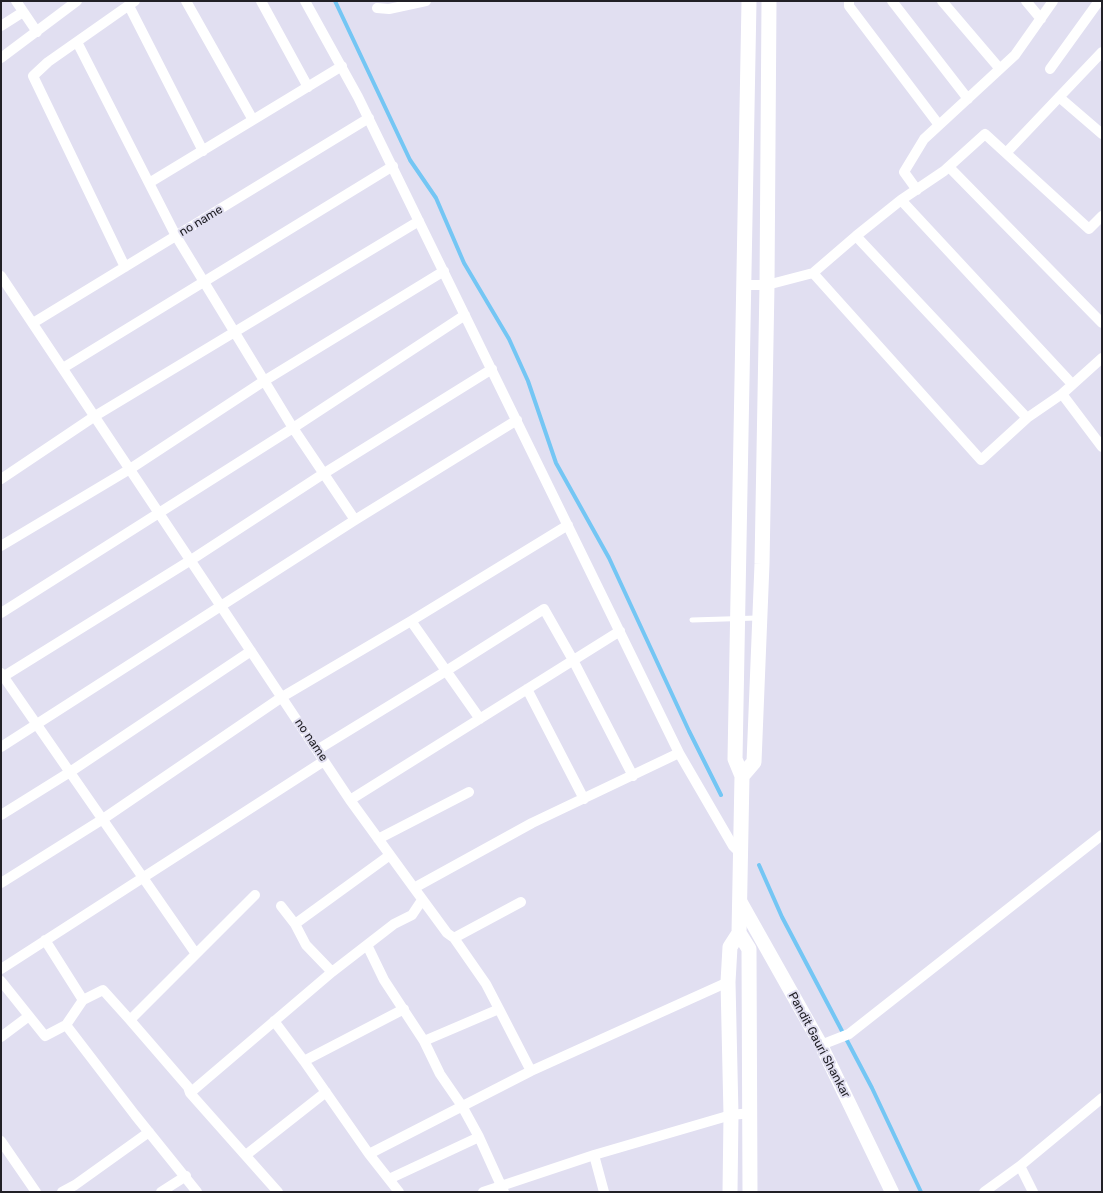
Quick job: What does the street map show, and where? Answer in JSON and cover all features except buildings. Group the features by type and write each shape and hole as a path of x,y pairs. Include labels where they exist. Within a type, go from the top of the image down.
{"main road":[{"path":"730,1192 731,1115 728,982 730,947 739,933 742,776 735,759 749,1"},
{"path":"742,776 754,762 760,618 767,285 769,1"},
{"path":"743,398 765,399"},
{"path":"739,933 749,949 750,1192"}],"street":[{"path":"16,1 37,32"},
{"path":"186,1 253,120"},
{"path":"260,1 308,87"},
{"path":"306,1 369,118 679,753 733,846 740,853"},
{"path":"377,8 389,9 426,1"},
{"path":"849,1 849,6 939,125"},
{"path":"892,1 968,99"},
{"path":"942,1 1000,69"},
{"path":"1026,1 1041,19"},
{"path":"917,190 904,172 924,139 1015,55 1053,1"},
{"path":"1050,69 1099,1"},
{"path":"1,58 74,2"},
{"path":"125,267 33,76 48,62 132,4 203,151"},
{"path":"1,26 24,12"},
{"path":"78,42 176,236 293,428 355,520"},
{"path":"1006,153 1102,52"},
{"path":"149,183 342,66"},
{"path":"1059,97 1102,134"},
{"name":"no name","path":"33,323 369,118"},
{"path":"745,285 767,285 813,273 901,200 949,167 985,134 1090,229 1102,216"},
{"path":"63,368 392,166"},
{"path":"949,167 1102,323"},
{"path":"901,200 1072,384"},
{"path":"1,479 95,416 420,221"},
{"path":"856,236 1027,418"},
{"path":"1,546 130,469 264,381 444,271"},
{"path":"813,273 981,460 1027,418 1062,394 1102,358"},
{"name":"no name","path":"1,276 350,800 446,933 454,938 486,984 531,1071"},
{"path":"1,613 160,514 465,314"},
{"path":"196,954 2,676 191,560 323,474 492,369"},
{"path":"1062,394 1102,447"},
{"path":"1,747 355,520 517,420"},
{"path":"1,883 103,819 282,697 568,525"},
{"path":"317,750 544,609 574,660 633,776"},
{"path":"411,621 480,719"},
{"path":"350,800 620,631"},
{"path":"1,815 70,772 251,651"},
{"path":"527,689 584,799"},
{"path":"414,888 532,824 679,753"},
{"path":"1,969 324,760"},
{"path":"378,839 468,792"},
{"path":"821,1045 849,1034 1102,835"},
{"path":"294,924 390,855"},
{"path":"130,1020 255,895"},
{"path":"190,1093 332,972 394,924 412,915 422,900"},
{"name":"Pandit Gauri Shankar","path":"740,901 821,1045 892,1192"},
{"path":"454,938 521,902"},
{"path":"280,906 294,924 306,945 332,972"},
{"path":"45,940 83,1000"},
{"path":"368,945 384,980 424,1041 440,1074 462,1106 503,1188"},
{"path":"1,981 45,1036 66,1025 83,1000 103,990 188,1087 190,1093 278,1192"},
{"path":"369,1154 531,1071 728,982"},
{"path":"424,1041 499,1008"},
{"path":"304,1061 404,1009"},
{"path":"1,1037 29,1016"},
{"path":"274,1021 398,1192"},
{"path":"66,1025 197,1192"},
{"path":"246,1155 326,1092"},
{"path":"984,1192 1020,1166 1102,1098"},
{"path":"483,1192 503,1188 594,1155 731,1115 751,1113"},
{"path":"62,1192 75,1185 149,1132"},
{"path":"389,1179 479,1137"},
{"path":"1,1141 36,1192"},
{"path":"594,1155 604,1192"},
{"path":"1020,1166 1033,1192"},
{"path":"161,1192 186,1176"}],"lane":[{"path":"692,620 760,618"}],"waterway":[{"path":"335,1 410,160 436,198 464,263 509,339 528,381 556,463 609,558 689,731 721,795"},
{"path":"759,865 782,917 872,1088 921,1192"}]}
